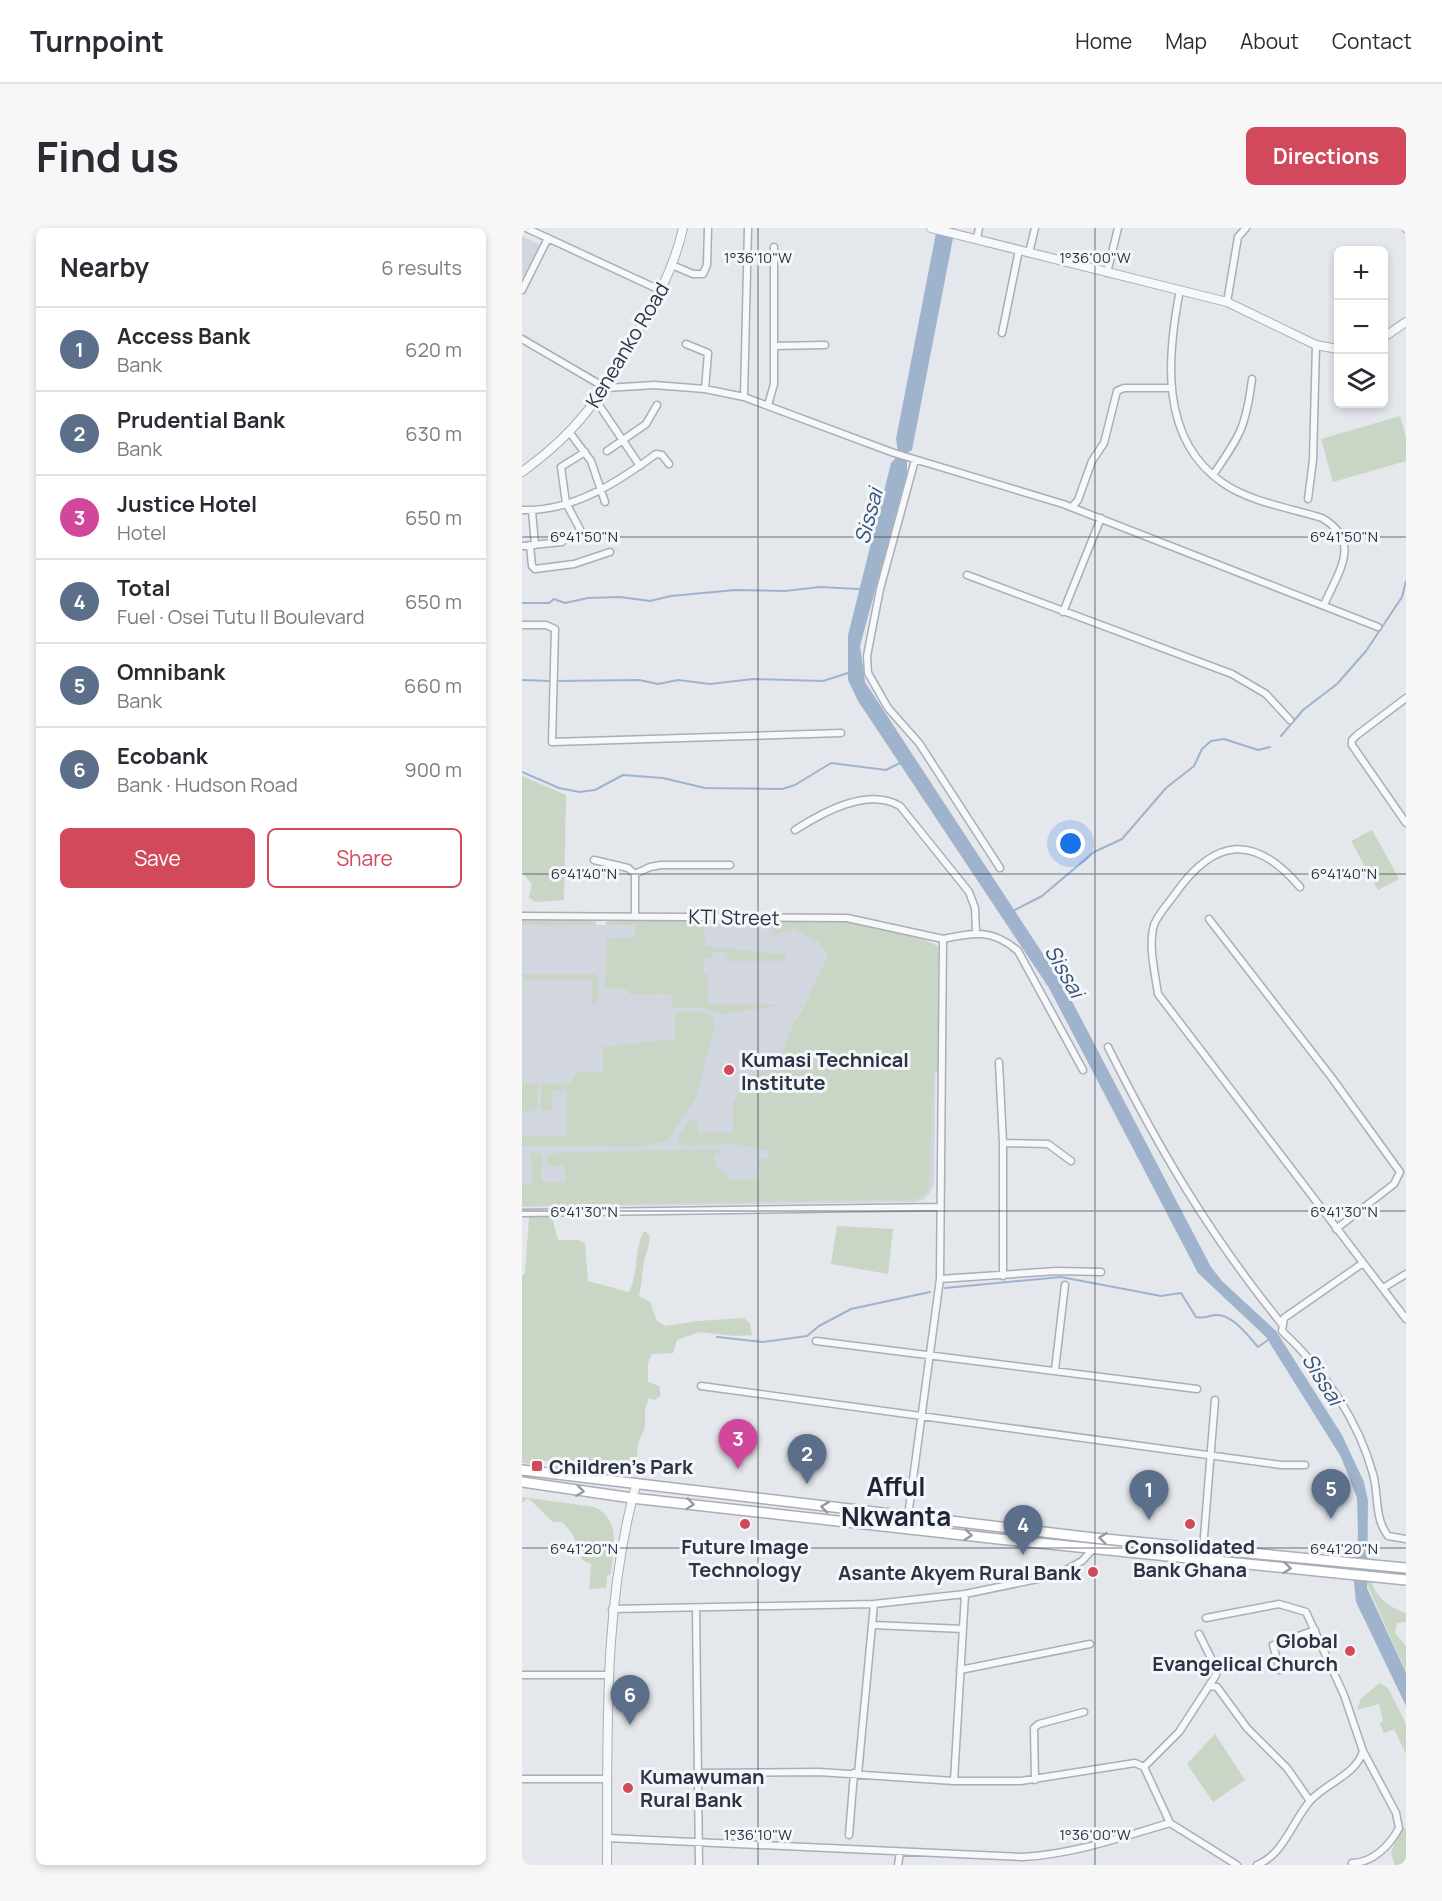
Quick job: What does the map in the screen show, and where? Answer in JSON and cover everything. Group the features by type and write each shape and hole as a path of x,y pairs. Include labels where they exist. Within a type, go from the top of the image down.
{"main road":[{"path":"522,1470 1203,1549 1406,1568"},
{"path":"522,1482 632,1498 1406,1580"}],"street":[{"path":"526,228 662,291"},
{"name":"Keneanko Road","path":"522,472 570,433 597,402 662,291 683,228"},
{"path":"672,265 693,274 703,274 707,265 708,228"},
{"path":"744,397 748,228"},
{"path":"933,228 1227,302 1316,345 1334,347"},
{"path":"977,238 979,228"},
{"path":"1029,253 1035,228"},
{"path":"1107,273 1118,228"},
{"path":"1227,302 1238,237 1246,228"},
{"path":"522,290 548,238"},
{"path":"768,405 774,384 774,247"},
{"path":"1002,333 1019,250"},
{"path":"1180,290 1172,334 1171,388 1184,440 1198,461 1224,484 1248,495 1322,518 1332,524 1341,535 1346,551 1324,605"},
{"path":"1388,335 1406,322"},
{"path":"522,339 606,388 654,385 705,389 744,397 894,453 1072,507 1378,627"},
{"path":"686,344 708,353 705,389"},
{"path":"774,346 825,345"},
{"path":"1308,500 1313,460 1316,345"},
{"path":"1213,475 1241,435 1248,413 1252,379"},
{"path":"1072,507 1084,487 1092,461 1104,443 1118,391 1124,388 1171,388"},
{"path":"597,402 640,466"},
{"path":"608,451 646,424 657,405"},
{"path":"570,433 591,461 605,502"},
{"path":"585,452 561,464 566,503 582,533 591,534"},
{"path":"522,510 566,503 602,490 619,482 659,453 669,464"},
{"path":"914,459 878,598 867,656 868,673 888,708 919,743 1000,868"},
{"path":"532,510 532,566 535,569 574,564 610,552"},
{"path":"1063,612 1101,518"},
{"path":"522,546 562,542"},
{"path":"967,575 1232,674 1266,694 1290,720"},
{"path":"522,625 546,625 555,629 552,742 841,733"},
{"path":"1406,698 1357,735 1352,745 1406,823"},
{"path":"795,830 821,813 853,802 891,801 900,806 969,892 975,908 976,932"},
{"path":"1300,887 1286,871 1257,851 1234,849 1218,854 1184,881 1157,919 1153,931 1160,997 1406,1319"},
{"path":"594,860 628,868 635,874 635,915"},
{"path":"635,874 661,865 730,865"},
{"name":"KTI Street","path":"522,916 847,918 943,939"},
{"path":"1209,919 1332,1078 1400,1172"},
{"path":"908,1516 932,1354 940,1279 943,939 976,932 1009,944 1018,951 1083,1070"},
{"path":"1108,1047 1142,1115 1191,1201 1240,1273 1281,1323 1282,1331 1342,1402 1372,1472 1381,1527 1388,1536 1406,1539"},
{"path":"999,1062 1003,1143 1003,1276"},
{"path":"1003,1143 1048,1144 1071,1161"},
{"path":"1336,1229 1394,1184 1400,1172 1406,1167"},
{"path":"522,1213 940,1207"},
{"path":"1281,1323 1284,1318 1310,1298 1362,1263"},
{"path":"940,1279 1057,1271 1101,1272"},
{"path":"1383,1288 1406,1274"},
{"path":"1055,1370 1065,1285"},
{"path":"816,1341 932,1354 976,1363 1055,1370 1197,1389"},
{"path":"701,1386 1305,1466"},
{"path":"1203,1549 1215,1400"},
{"path":"607,1865 612,1609 618,1565 636,1485"},
{"path":"612,1609 874,1604 965,1594 1057,1575 1082,1561 1094,1548"},
{"path":"954,1781 965,1594"},
{"path":"849,1834 874,1604"},
{"path":"1206,1618 1279,1604 1305,1612 1344,1695 1363,1751 1396,1813 1399,1828 1380,1853 1363,1862 1352,1863"},
{"path":"696,1608 700,1773 699,1865"},
{"path":"873,1625 963,1629"},
{"path":"1280,1670 1273,1646 1315,1630"},
{"path":"1144,1767 1179,1732 1210,1686 1216,1668 1199,1634"},
{"path":"960,1670 1090,1644"},
{"path":"522,1675 610,1675"},
{"path":"1210,1686 1217,1687 1246,1728 1287,1768 1310,1801"},
{"path":"1035,1780 1034,1728 1039,1724 1084,1712"},
{"path":"1257,1865 1276,1852 1310,1801 1357,1764 1363,1751"},
{"path":"700,1773 856,1774 954,1781 1035,1780 1132,1763 1144,1767 1170,1823 1237,1865"},
{"path":"522,1779 608,1779"},
{"path":"607,1838 699,1840 1003,1857 1055,1855 1091,1848 1170,1823"},
{"path":"898,1865 900,1852"}],"shaded area":[{"path":"522,236 540,245 522,279"},
{"name":"Kumasi Technical Institute","path":"522,925 827,925 937,956 934,1184 930,1193 923,1200 914,1202 522,1207"}],"green space":[{"path":"1400,416 1406,437 1406,461 1333,482 1321,439"},
{"path":"522,776 566,795 564,900 536,902 529,898 532,884 522,872"},
{"path":"1372,830 1399,879 1378,890 1351,841"},
{"path":"522,918 595,918 596,925 522,925"},
{"path":"608,919 735,922 735,925 704,925 705,946 785,955 786,961 729,961 726,952 712,952 712,958 703,958 704,974 708,974 708,1004 784,1005 721,1014 704,1008 672,1007 671,994 630,995 630,989 605,989 607,939 635,938 635,925 605,925"},
{"path":"745,921 847,922 917,937 938,946 938,1072 934,1072 929,1189 920,1199 522,1206 522,1184 532,1184 531,1153 542,1154 541,1177 544,1182 565,1182 565,1165 548,1166 548,1156 552,1153 722,1149 721,1153 714,1154 717,1167 727,1175 727,1179 760,1179 759,1160 769,1156 770,1151 734,1144 685,1146 676,1140 687,1123 697,1117 698,1133 733,1133 733,1101 746,1081 753,1075 777,1069 793,1024 801,1013 828,955 820,943 794,929 773,936 773,925 743,925"},
{"path":"522,974 595,974 599,979 598,1001 592,1006 592,979 522,979"},
{"path":"675,1013 706,1013 714,1019 715,1027 695,1099 668,1140 645,1146 522,1146 522,1136 566,1136 567,1083 571,1083 577,1072 603,1072 603,1047 675,1039"},
{"path":"522,1083 538,1083 537,1111 522,1111"},
{"path":"541,1083 566,1083 566,1090 552,1091 552,1111 541,1110"},
{"path":"529,1217 552,1217 558,1240 578,1240 585,1243 588,1281 629,1292 641,1238 644,1231 649,1234 639,1296 650,1302 657,1321 665,1326 744,1318 750,1323 752,1335 735,1336 699,1332 677,1340 673,1353 652,1354 648,1363 648,1382 659,1386 661,1396 655,1400 649,1398 645,1409 645,1428 638,1443 636,1471 619,1469 611,1477 551,1469 547,1461 541,1465 522,1463 522,1276 525,1273"},
{"path":"837,1226 893,1229 888,1274 831,1264"},
{"path":"522,1497 594,1507 609,1519 614,1545 611,1574 607,1576 606,1588 589,1589 591,1564 582,1560 570,1531 562,1522 553,1522 528,1498 522,1503"},
{"path":"1366,1582 1372,1582 1377,1593 1385,1602 1406,1613 1406,1622 1397,1623 1395,1633 1406,1646 1406,1672"},
{"path":"1380,1683 1388,1688 1406,1724 1406,1754 1394,1729 1384,1733 1380,1724 1383,1720 1379,1704 1357,1710 1361,1698"},
{"path":"1215,1734 1245,1780 1213,1802 1187,1764"},
{"path":"1400,1828 1406,1828 1406,1865 1395,1865 1391,1853"}],"water":[{"path":"937,228 955,228 912,450 907,453 907,473 860,646 865,682 1064,986 1211,1267 1222,1281 1276,1331 1342,1435 1364,1482 1368,1501 1367,1588 1406,1673 1406,1706 1356,1602 1354,1582 1358,1534 1357,1498 1341,1457 1266,1337 1198,1273 1049,988 858,701 848,680 848,635 891,463 897,452 896,439"}],"waterway":[{"path":"1281,736 1303,710 1337,684 1366,651 1402,597 1406,581"},
{"path":"522,603 549,603 554,599 565,603 588,598 620,597 650,601 671,596 735,590 785,591 820,587 859,589"},
{"path":"557,681 639,680 658,684 678,680 710,684 753,679 823,681 848,673"},
{"path":"522,680 549,681"},
{"path":"1015,910 1042,896 1094,852 1122,839 1166,788 1194,766 1202,749 1211,741 1224,739 1258,750 1270,747"},
{"path":"522,772 559,788 579,792 595,790 623,775 663,778 705,788 782,789 795,785 831,763 886,770 900,763"},
{"path":"945,1288 1061,1277 1161,1296 1181,1293 1196,1317 1221,1315 1239,1326 1258,1347 1271,1338"},
{"path":"717,1337 763,1342 807,1336 819,1326 851,1309 930,1292"}],"place":[{"name":"Kumasi Technical Institute","path":"729,1070"},
{"name":"Children's Park","path":"537,1466"},
{"name":"Justice Hotel","path":"738,1469"},
{"name":"Prudential Bank","path":"807,1484"},
{"name":"Omnibank","path":"1331,1519"},
{"name":"Access Bank","path":"1149,1520"},
{"name":"Future Image Technology","path":"745,1524"},
{"name":"Consolidated Bank Ghana","path":"1190,1524"},
{"name":"Total","path":"1023,1555"},
{"name":"Asante Akyem Rural Bank","path":"1093,1572"},
{"name":"Global Evangelical Church","path":"1350,1651"},
{"name":"Ecobank","path":"630,1725"},
{"name":"Kumawuman Rural Bank","path":"628,1788"}],"district":[{"name":"Afful Nkwanta","path":"896,1501"}],"water label":[{"name":"Sissai","path":"868,516"},
{"name":"Sissai","path":"1065,971"},
{"name":"Sissai","path":"1323,1379"}]}
